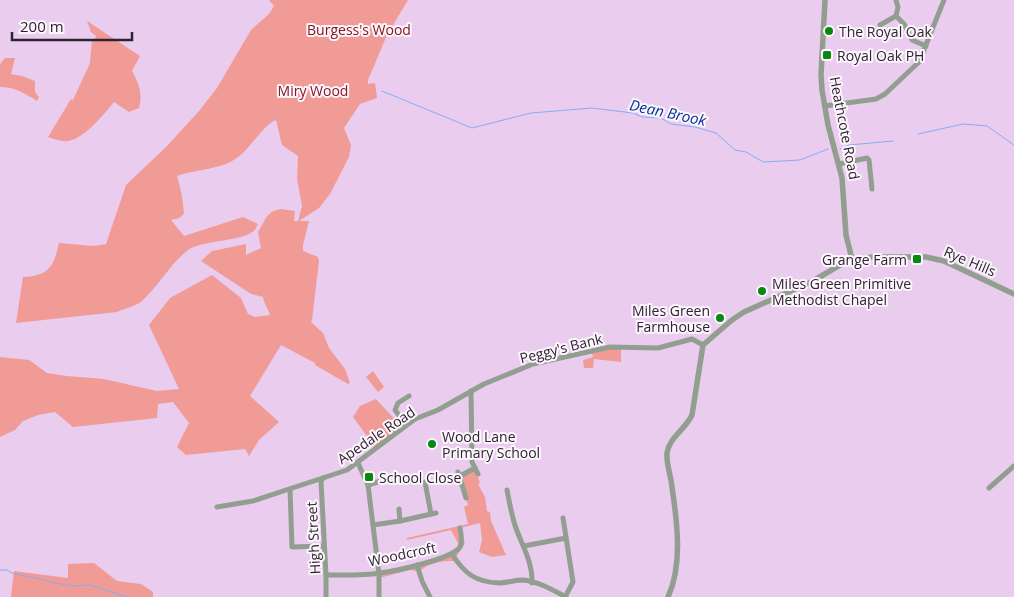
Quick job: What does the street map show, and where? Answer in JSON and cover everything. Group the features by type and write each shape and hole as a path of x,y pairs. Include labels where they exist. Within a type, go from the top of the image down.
{"street":[{"name":"Heathcote Road","path":"825,0 821,75 825,106 844,192 846,235 852,259"},
{"path":"880,25 896,16 898,7 896,0"},
{"path":"825,106 876,99 882,96 919,62 944,0"},
{"path":"896,16 904,24 912,40 926,46"},
{"path":"839,164 867,158 869,160 872,189"},
{"name":"Rye Hills","path":"852,259 885,256 926,257 944,261 1014,294"},
{"path":"668,597 672,589 678,553 678,540 667,454 674,436 692,415 703,345 738,316 811,282 852,259"},
{"name":"Peggy's Bank","path":"484,384 533,364 610,347 658,348 692,339 703,345"},
{"name":"Apedale Road","path":"217,507 252,501 347,470 415,419 438,410 484,384"},
{"path":"466,498 459,474 476,471 472,462 471,391"},
{"path":"406,425 396,410 398,403 409,396"},
{"path":"358,463 368,485 379,574 379,597"},
{"path":"989,488 1014,466"},
{"name":"High Street","path":"324,478 321,481 326,597"},
{"path":"368,485 387,479"},
{"path":"373,525 433,513 426,484 433,484"},
{"path":"290,489 292,547 324,546"},
{"path":"507,490 514,523 532,572 532,583"},
{"path":"399,509 400,521"},
{"path":"452,554 460,568 477,578 500,583 522,580 566,597 573,582 564,518"},
{"name":"Woodcroft","path":"326,575 379,574 452,554 460,547 462,541 460,528"},
{"path":"524,546 566,538"},
{"path":"417,565 430,597"}],"green space":[{"path":"269,0 408,0 387,35 368,80 368,84 375,83 377,98 360,104 344,128 351,145 349,157 330,194 319,208 299,221 309,221 303,251 318,257 319,261 311,322 323,333 329,348 345,369 350,383 348,384 315,365 315,363 281,345 250,396 279,422 259,440 249,456 245,449 186,455 177,447 189,423 173,402 158,404 157,418 73,427 55,412 38,415 23,421 15,430 0,437 0,357 29,360 47,373 104,379 157,391 179,389 149,325 170,298 212,275 241,298 248,314 255,317 270,315 263,297 251,294 201,261 212,251 246,244 246,255 261,248 258,232 267,216 273,211 281,209 295,211 294,221 298,221 302,206 297,179 298,156 282,145 276,120 266,127 242,154 230,162 177,176 184,214 179,218 171,220 184,236 243,217 258,224 255,230 242,237 195,246 188,250 176,261 144,299 131,307 117,312 16,323 23,277 39,274 49,268 55,258 59,243 94,246 106,244 126,185 167,146 217,88 251,30 269,14 274,6"},
{"path":"87,21 140,56 132,71 140,89 139,108 129,112 114,102 81,136 68,141 58,140 48,137 71,99 73,100 90,63 92,39 95,40 96,36 91,32"},
{"path":"5,58 15,58 11,74 35,81 35,92 39,97 37,101 15,89 0,87 0,64"},
{"path":"609,349 621,349 621,362 594,359 593,368 584,368 583,360 593,357 592,353"},
{"path":"373,371 384,387 378,392 366,377"},
{"path":"376,399 400,425 399,429 375,447 353,417 360,406"},
{"path":"475,468 480,483 478,484 485,497 487,511 490,512 491,521 506,555 492,557 479,552 482,540 480,523 460,528 462,541 465,541 455,559 456,561 436,563 427,566 419,572 410,570 379,578 379,574 452,554 460,547 451,530 407,540 407,538 468,524 464,507 468,505 460,476"},
{"path":"94,563 117,581 141,584 153,592 153,597 11,597 14,571 68,578 68,564"}],"waterway":[{"name":"Dean Brook","path":"382,91 472,128 531,113 592,108 633,113 642,117 661,118 671,124 695,127 716,133 735,150 746,152 763,162 800,160 828,149"},
{"name":"Dean Brook","path":"918,134 963,124 987,126 1014,145"},
{"name":"Dean Brook","path":"840,149 849,145 893,141"},
{"path":"0,570 7,570 12,573 70,586 90,585 127,597"}],"place":[{"name":"The Royal Oak","path":"829,31"},
{"name":"Royal Oak PH","path":"827,55"},
{"name":"Grange Farm","path":"917,259"},
{"name":"Miles Green Primitive Methodist Chapel","path":"762,291"},
{"name":"Miles Green Farmhouse","path":"720,318"},
{"name":"Wood Lane Primary School","path":"432,444"},
{"name":"School Close","path":"369,477"}],"park label":[{"name":"Burgess's Wood","path":"359,29"},
{"name":"Miry Wood","path":"313,90"}]}
